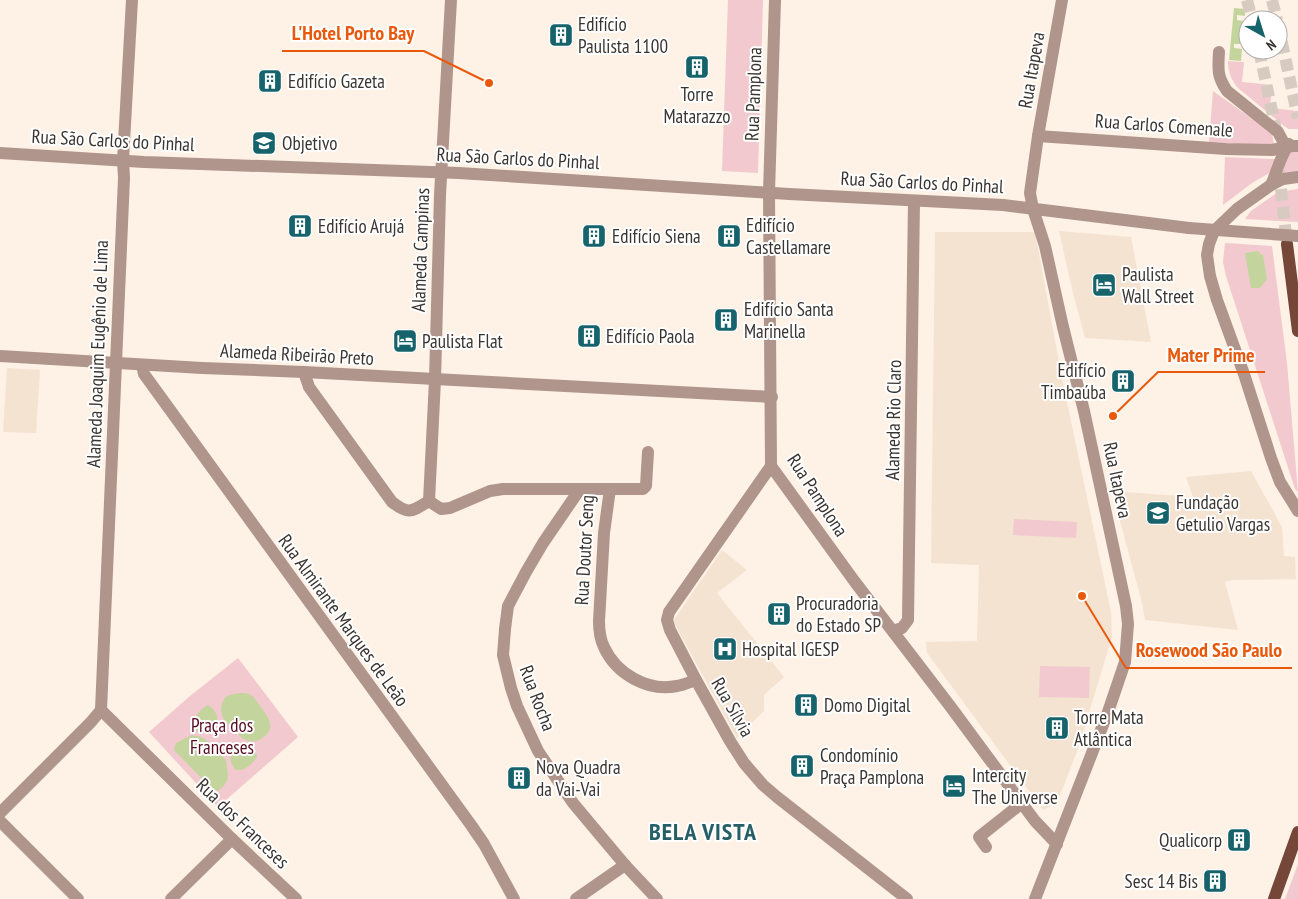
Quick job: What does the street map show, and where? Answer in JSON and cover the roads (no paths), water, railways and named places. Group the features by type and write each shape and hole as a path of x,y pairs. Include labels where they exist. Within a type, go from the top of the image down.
{"main road":[{"path":"1287,244 1298,331"},
{"path":"1274,899 1298,832"}],"street":[{"name":"Alameda Joaquim Eugênio de Lima","path":"101,710 124,178 123,160 132,0"},
{"name":"Alameda Campinas","path":"428,501 435,380 441,173 451,0"},
{"name":"Rua Pamplona","path":"774,0 769,192 772,466 855,582 1035,821 1057,844"},
{"name":"Rua Itapeva","path":"1035,899 1108,712 1125,662 1128,624 1084,411 1045,246 1030,193 1062,0"},
{"path":"1219,52 1218,73 1227,91 1278,132 1292,146"},
{"name":"Rua Carlos Comenale","path":"1038,136 1272,150 1292,146"},
{"path":"1271,185 1283,154 1292,146 1292,140 1298,138"},
{"name":"Rua São Carlos do Pinhal","path":"0,154 441,173 1003,205 1177,227 1298,236"},
{"path":"1298,177 1283,178 1237,209 1214,231 1209,244 1208,255 1210,276 1217,300 1244,374 1271,458 1280,482 1298,511"},
{"name":"Alameda Rio Claro","path":"893,631 902,628 908,620 914,201"},
{"name":"Alameda Ribeirão Preto","path":"0,356 772,397"},
{"name":"Rua Almirante Marques de Leão","path":"142,365 144,374 484,844 514,899"},
{"path":"304,372 309,387 392,502 402,509 413,510 428,501"},
{"path":"610,489 645,488 648,452"},
{"name":"Rua Sílvia","path":"772,466 669,612 667,620 670,630 696,680 744,763 763,785 906,899"},
{"name":"Rua Doutor Seng","path":"428,501 441,509 450,508 490,491 503,489 610,489 604,533 598,620 604,647 615,665 628,675 651,686 678,686 696,680"},
{"name":"Rua Rocha","path":"580,489 543,543 508,606 503,655 514,697 538,751 573,803 625,865 657,899"},
{"path":"0,813 92,722 101,710"},
{"name":"Rua dos Franceses","path":"101,710 296,899"},
{"path":"979,837 1022,803"},
{"path":"0,821 78,899"},
{"path":"171,899 232,839"},
{"path":"581,898 625,865"}],"tunnel":[{"path":"1247,0 1250,10"},
{"path":"1272,0 1274,10"},
{"path":"1261,60 1276,136"},
{"path":"1286,60 1298,118"},
{"path":"1279,171 1287,244"}],"place":[{"name":"Edifício Paulista 1100","path":"561,35"},
{"name":"Torre Matarazzo","path":"697,67"},
{"name":"Edifício Gazeta","path":"270,81"},
{"name":"L'Hotel Porto Bay","path":"489,83"},
{"name":"Objetivo","path":"264,143"},
{"name":"Edifício Arujá","path":"300,226"},
{"name":"Edifício Siena","path":"594,236"},
{"name":"Edifício Castellamare","path":"729,236"},
{"name":"Paulista Wall Street","path":"1104,285"},
{"name":"Edifício Santa Marinella","path":"726,320"},
{"name":"Edifício Paola","path":"589,336"},
{"name":"Paulista Flat","path":"405,341"},
{"name":"Edifício Timbaúba","path":"1123,381"},
{"name":"Mater Prime","path":"1113,416"},
{"name":"Fundação Getulio Vargas","path":"1158,513"},
{"name":"Rosewood São Paulo","path":"1082,596"},
{"name":"Procuradoria do Estado SP","path":"779,614"},
{"name":"Hospital IGESP","path":"725,649"},
{"name":"Domo Digital","path":"806,705"},
{"name":"Torre Mata Atlântica","path":"1057,728"},
{"name":"Condomínio Praça Pamplona","path":"802,766"},
{"name":"Nova Quadra da Vai-Vai","path":"519,778"},
{"name":"Intercity The Universe","path":"954,786"},
{"name":"Qualicorp","path":"1239,840"},
{"name":"Sesc 14 Bis","path":"1215,881"}],"district":[{"name":"BELA VISTA","path":"703,832"}],"park label":[{"name":"Praça dos Franceses","path":"222,736"}]}
